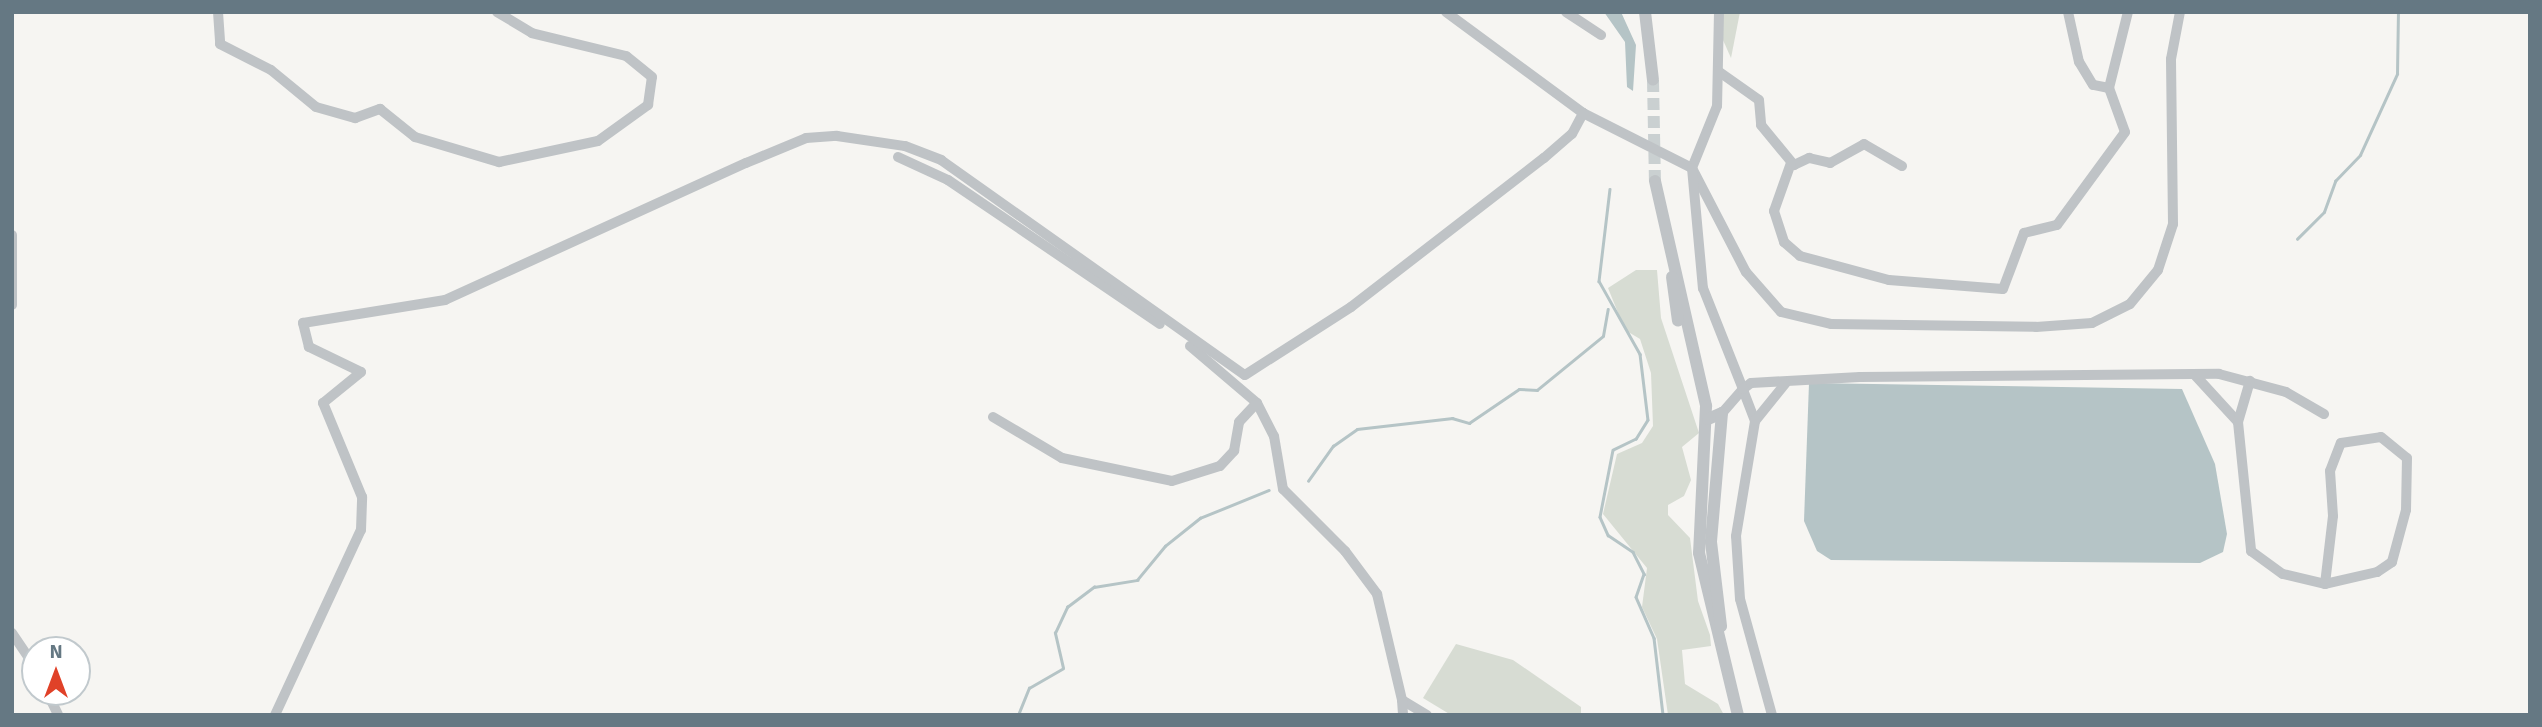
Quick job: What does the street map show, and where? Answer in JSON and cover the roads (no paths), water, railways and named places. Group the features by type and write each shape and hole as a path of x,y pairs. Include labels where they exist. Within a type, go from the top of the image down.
{"street":[{"path":"218,12 220,44 271,69 316,107 355,118 380,109 415,137 499,162 598,141 648,106 652,77 626,57 532,33 497,12"},
{"path":"1446,12 1583,113 1692,168 1745,272 1781,312 1831,324 2092,323 2130,304 2158,270 2173,225 2171,60 2180,12"},
{"path":"1566,12 1601,35"},
{"path":"1719,12 1717,106 1692,168 1703,288 1755,421"},
{"path":"2068,12 2079,62 2093,85 2109,88"},
{"path":"1791,163 1774,211 1776,229 1800,256 1889,280 2003,289 2024,233 2057,225 2121,141 2121,107 2109,88 2128,12"},
{"path":"1648,15 1653,80"},
{"path":"1718,71 1759,100 1761,125 1791,163"},
{"path":"275,715 361,530 362,497 323,403 361,372 309,347 303,323 445,300 746,163 806,138 837,136 905,146 941,160 1245,375 1351,307 1522,175 1572,134 1583,113"},
{"path":"1791,163 1830,163 1864,145 1902,166"},
{"path":"898,157 948,180 1129,302 1257,403 1274,436 1283,489 1345,551 1377,594 1404,715"},
{"path":"1655,181 1672,266 1702,382 1707,419 1699,553 1738,715"},
{"path":"12,235 12,304"},
{"path":"1707,419 1723,413 1743,389 1763,380 1785,384 1860,377 2194,374 2250,381 2286,392 2323,414"},
{"path":"2194,374 2238,422"},
{"path":"2250,381 2238,422 2251,551 2283,575 2325,584 2376,572 2392,562 2406,510 2407,458 2381,437 2355,437 2334,454 2325,584"},
{"path":"1772,715 1740,599 1736,536 1755,421 1785,384"},
{"path":"993,417 1062,458 1172,481 1220,466 1234,451 1239,422 1257,403"},
{"path":"1721,637 1711,542 1723,413"},
{"path":"1402,700 1427,715"}],"waterway":[{"path":"2297,239 2324,212 2335,181 2360,155 2397,74 2398,12"},
{"path":"1610,189 1599,281 1640,354 1648,420 1636,439 1613,450 1600,517 1608,535 1633,552 1644,574 1636,597 1654,638 1663,715"},
{"path":"1308,481 1333,446 1357,429 1452,418 1469,423 1519,389 1537,390 1603,336 1608,309"},
{"path":"1018,715 1029,688 1063,668 1055,633 1067,607 1094,587 1137,580 1165,546 1200,518 1269,490"}],"tunnel":[{"path":"1653,80 1655,181"}]}
